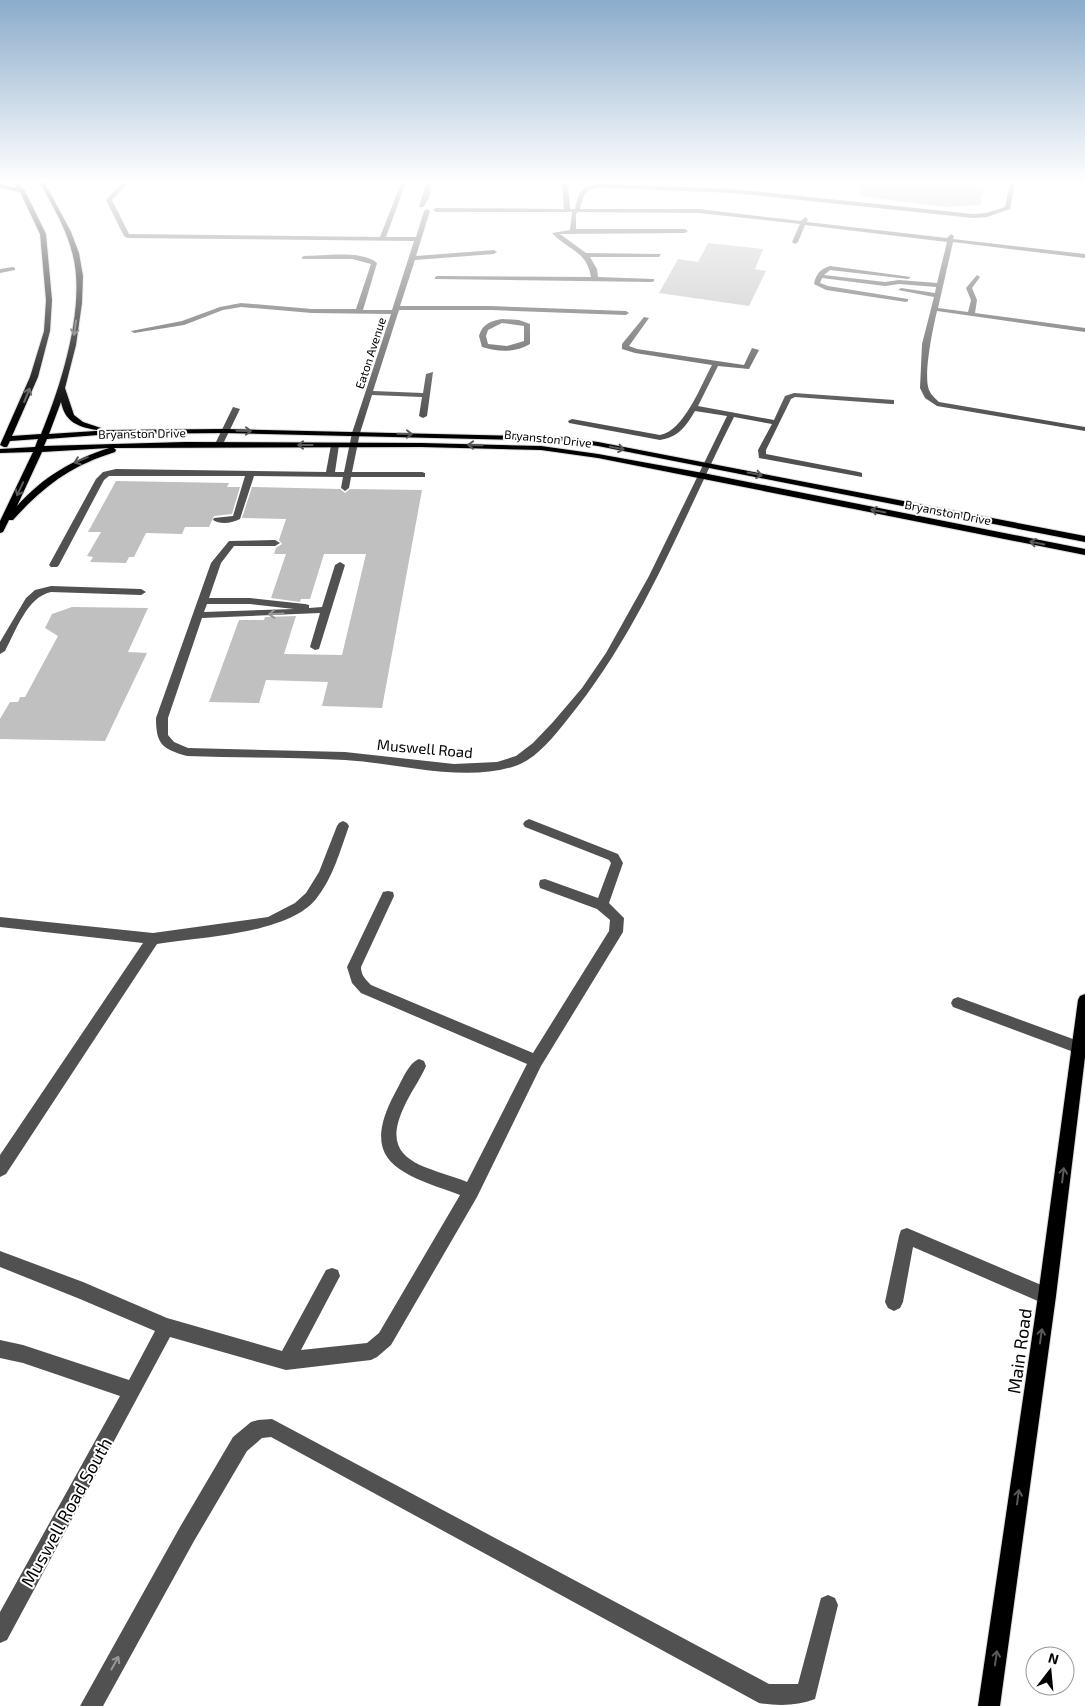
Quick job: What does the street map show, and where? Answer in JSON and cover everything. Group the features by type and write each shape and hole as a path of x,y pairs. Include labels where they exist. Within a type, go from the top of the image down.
{"main road":[{"path":"0,451 34,377 47,331 49,300 46,263"},
{"path":"0,530 45,436 62,386 76,329 80,294 78,263"},
{"path":"62,386 69,416 75,422 90,427 142,432"},
{"name":"Bryanston Drive","path":"4,440 45,436 142,432 225,431 563,439 598,444 1085,539"},
{"name":"Bryanston Drive","path":"0,451 128,445 219,444 541,448 598,456 1084,552"},
{"path":"0,530 37,489 59,471 85,459 128,445"},
{"name":"Main Road","path":"989,1706 1047,1296 1085,1000"}],"street":[{"path":"359,311 374,263"},
{"name":"Eaton Avenue","path":"345,488 356,433 410,263"},
{"path":"591,263 594,267 595,279"},
{"path":"945,263 926,344 924,388 928,396 937,404 1085,429"},
{"path":"906,300 826,288 817,284 819,276 825,269 838,267 908,277"},
{"path":"0,271 13,269"},
{"path":"819,276 885,284 899,282 940,285"},
{"path":"971,314 974,300 969,288 977,277"},
{"path":"437,278 652,280"},
{"path":"885,284 894,289 937,295"},
{"path":"134,331 184,323 222,308 241,305 312,311 516,309 626,313"},
{"path":"513,321 516,309"},
{"path":"934,309 1085,330"},
{"path":"646,318 626,344 626,348 744,368 748,365 755,350"},
{"path":"502,321 513,321 528,325 527,342 518,347 497,348 485,346 483,342 484,330 488,325 502,321"},
{"path":"1060,335 1061,327"},
{"path":"572,421 664,438 676,432 693,408 716,364"},
{"path":"423,416 430,374"},
{"path":"370,393 426,395"},
{"path":"860,475 762,456 762,450 788,398 794,395 892,402"},
{"path":"693,408 777,423"},
{"path":"219,444 236,409"},
{"name":"Muswell Road","path":"275,543 232,543 216,563 162,718 162,736 170,745 178,749 206,753 346,756 459,767 484,767 515,761 542,741 566,714 596,675 637,610 661,564 732,414"},
{"path":"330,474 335,445"},
{"path":"54,566 100,479 106,474 116,472 422,475"},
{"path":"216,520 232,520 237,517 250,474"},
{"path":"315,647 340,566"},
{"path":"0,650 29,600 38,592 51,589 141,592"},
{"path":"204,601 250,601 325,610"},
{"path":"199,615 268,614 325,610"},
{"path":"529,824 614,857 617,863 616,867 602,905"},
{"path":"0,922 153,939 269,922 287,917 302,907 317,890 343,826"},
{"path":"0,1259 83,1291 166,1327 286,1361 371,1350 385,1339 471,1190 536,1061 616,932 617,918 602,905 545,884"},
{"path":"388,896 354,967 354,975 358,982 366,989 536,1061"},
{"path":"0,1169 153,939"},
{"path":"958,1003 1079,1048"},
{"path":"419,1066 397,1106 389,1127 387,1140 391,1152 406,1166 471,1190"},
{"path":"894,1302 907,1236 1047,1296"},
{"path":"286,1361 332,1276"},
{"name":"Muswell Road South","path":"0,1633 133,1391 166,1327"},
{"path":"0,1349 23,1354 133,1391"},
{"path":"91,1706 187,1534 240,1444 258,1429 272,1428 767,1695 794,1696 807,1691 828,1605"}],"building":[{"path":"676,263 758,263 755,269 766,271 749,306 659,293"},
{"path":"116,481 229,483 227,487 240,487 232,514 214,516 209,527 185,527 182,534 146,533 134,557 129,557 126,563 90,562 93,557 87,556 101,532 88,532"},
{"path":"252,487 340,489 345,493 350,489 422,490 382,708 322,706 328,682 266,680 259,703 209,702 239,620 264,620 265,617 296,616 284,654 342,655 366,554 324,554 310,599 301,599 300,602 271,598 286,554 274,554 276,548 282,544 279,540 286,519 242,518"},
{"path":"72,607 148,608 128,652 147,653 105,741 0,739 0,719 10,702 18,702 20,697 25,697 58,636 45,628 52,614"}]}
